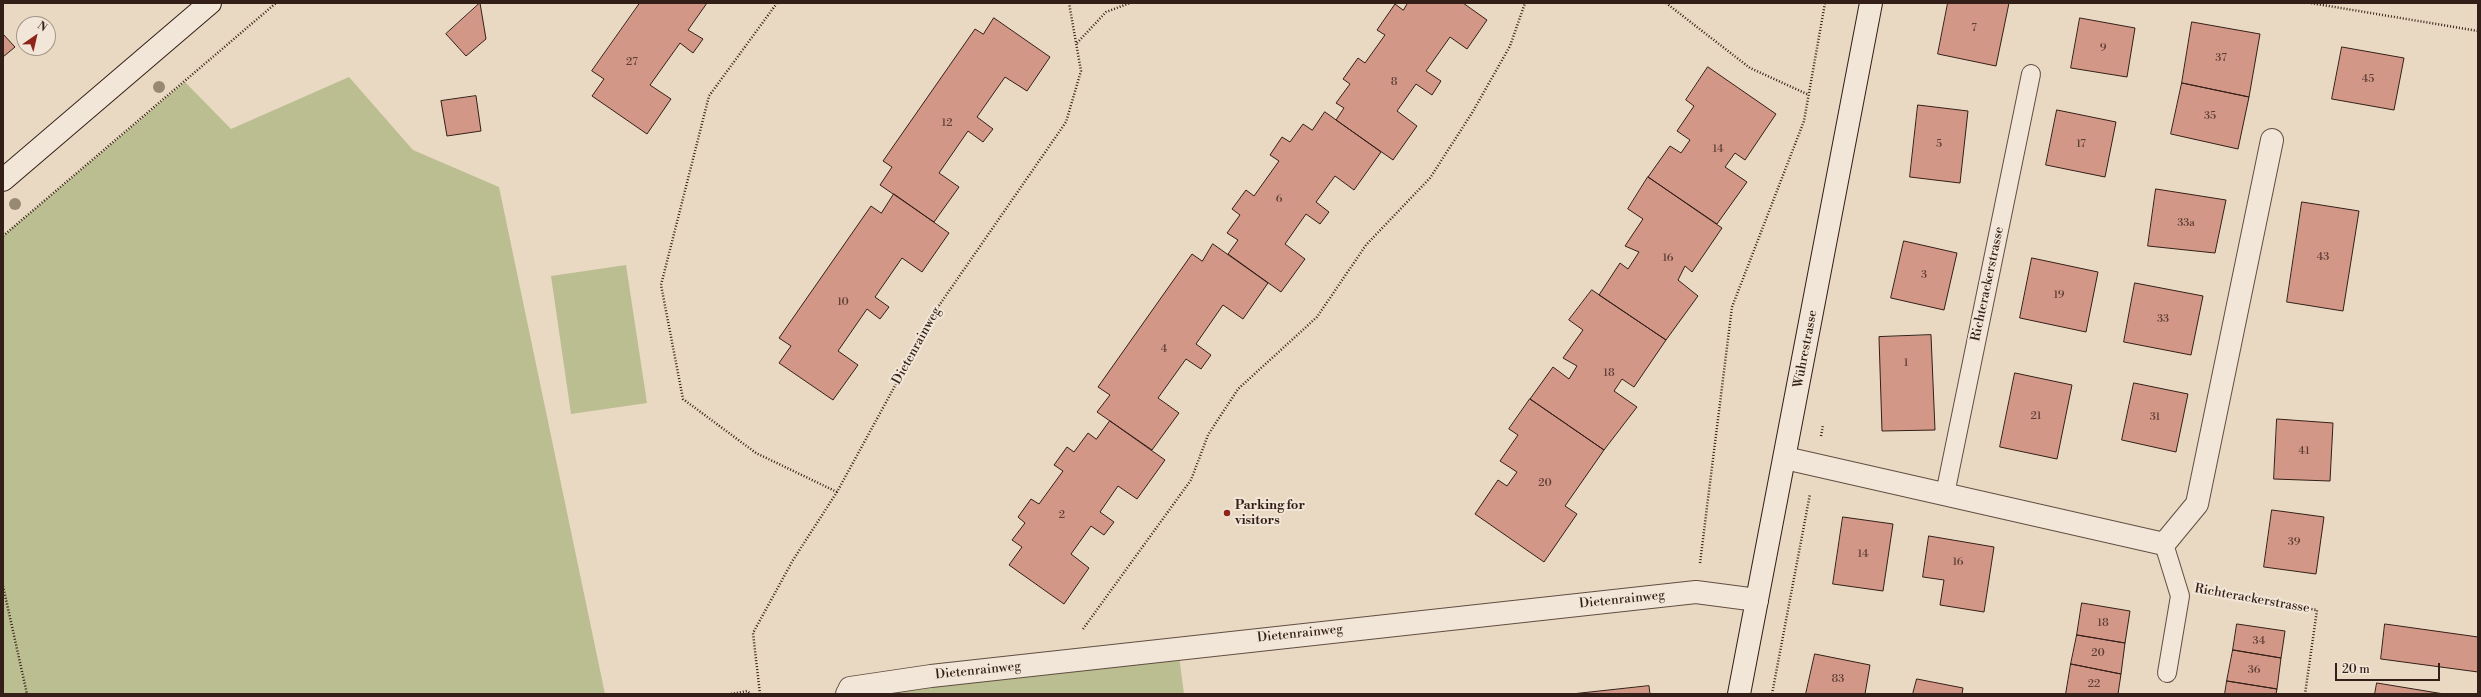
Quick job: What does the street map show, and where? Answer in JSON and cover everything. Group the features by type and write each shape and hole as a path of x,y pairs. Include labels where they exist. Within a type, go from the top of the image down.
{"street":[{"path":"3,180 210,3"},
{"name":"Wührestrasse","path":"1739,694 1871,3"},
{"path":"1785,458 2164,544 2197,504 2272,140"},
{"name":"Dietenrainweg","path":"847,694 850,688 1059,662 1696,592 1757,600"}],"lane":[{"name":"Richterackerstrasse","path":"1945,494 2031,74"},
{"name":"Richterackerstrasse","path":"2164,544 2180,596 2167,673"}],"path":[{"path":"3,236 276,3"},
{"path":"777,3 709,96 661,285 683,399 756,453 837,492"},
{"name":"Dietenrainweg","path":"760,694 753,633 793,560 837,492 938,307 1066,122 1081,71 1069,3"},
{"path":"1077,43 1106,12 1130,3"},
{"path":"1059,662 1191,480 1208,434 1238,389 1317,317 1366,245 1430,178 1472,113 1510,46 1525,3"},
{"path":"1666,3 1750,68 1809,95"},
{"path":"1696,592 1732,307 1804,121 1825,3"},
{"path":"2311,3 2478,31"},
{"name":"Richterackerstrasse","path":"2176,585 2317,610 2305,694"},
{"path":"3,586 27,694"},
{"path":"731,694 747,691 751,694"}],"green space":[{"path":"349,77 413,150 499,187 605,694 3,694 3,236 185,82 231,129"},
{"path":"626,265 647,403 571,414 551,276"},
{"path":"1178,648 1184,694 847,694"}],"building":[{"path":"480,3 486,39 466,56 446,34"},
{"path":"640,3 707,3 688,30 703,39 693,53 680,43 650,85 671,99 647,134 592,96 604,79 592,71"},
{"path":"1408,3 1463,3 1487,20 1467,49 1450,37 1426,71 1441,81 1432,95 1416,84 1397,111 1417,126 1393,160 1336,120 1344,108 1336,103 1350,84 1343,79 1358,58 1365,63 1385,35 1377,30 1395,4 1403,10"},
{"path":"1948,3 2009,3 1996,66 1938,54"},
{"path":"994,18 1050,57 1027,91 1005,77 977,117 993,129 983,142 968,131 939,173 959,187 934,222 880,185 892,167 883,161 975,29 983,34"},
{"path":"2080,18 2135,28 2127,77 2071,68"},
{"path":"2192,22 2260,34 2249,97 2182,83"},
{"path":"3,34 15,47 3,57"},
{"path":"2342,47 2404,58 2394,110 2332,99"},
{"path":"1708,67 1776,114 1745,160 1735,153 1725,167 1747,182 1717,224 1648,177 1670,146 1681,153 1690,140 1677,131 1694,106 1686,100"},
{"path":"2182,83 2249,97 2238,149 2171,134"},
{"path":"476,96 481,131 447,136 441,101"},
{"path":"1918,105 1968,111 1960,183 1910,177"},
{"path":"2057,110 2116,122 2105,177 2046,165"},
{"path":"1325,112 1381,152 1354,190 1335,176 1316,202 1329,212 1320,224 1306,214 1285,244 1305,259 1281,292 1228,254 1238,240 1227,233 1240,215 1232,209 1246,190 1254,196 1279,161 1270,155 1282,137 1290,142 1303,124 1312,130"},
{"path":"1648,177 1722,228 1692,272 1685,266 1678,280 1698,296 1666,340 1599,295 1620,263 1628,269 1639,252 1625,246 1643,219 1628,209"},
{"path":"2156,189 2226,200 2215,253 2148,246"},
{"path":"894,194 949,233 922,272 902,258 875,297 889,307 880,319 867,309 838,351 858,365 833,400 779,363 791,346 779,338 871,206 881,213"},
{"path":"2302,202 2359,211 2343,311 2287,302"},
{"path":"1904,241 1957,253 1944,310 1891,298"},
{"path":"1213,244 1268,283 1243,319 1223,305 1196,344 1211,355 1201,369 1186,359 1158,398 1179,413 1152,450 1097,412 1110,395 1098,387 1192,254 1202,261"},
{"path":"2032,258 2098,272 2086,332 2020,318"},
{"path":"2135,283 2203,296 2191,355 2124,342"},
{"path":"1592,290 1666,340 1634,387 1622,379 1614,391 1637,407 1604,450 1530,399 1553,367 1569,379 1577,366 1563,358 1583,330 1569,320"},
{"path":"1931,335 1935,430 1882,431 1879,337"},
{"path":"2015,373 2072,385 2057,459 2000,447"},
{"path":"2134,383 2188,394 2176,452 2122,440"},
{"path":"1530,399 1604,450 1565,506 1577,514 1544,562 1475,514 1498,480 1507,486 1517,472 1500,461 1518,435 1509,429"},
{"path":"2277,419 2333,423 2330,481 2274,479"},
{"path":"1110,421 1165,460 1137,499 1118,486 1100,512 1114,522 1104,535 1091,526 1071,554 1089,568 1064,604 1009,565 1022,547 1012,540 1025,523 1018,517 1031,499 1039,504 1063,471 1054,465 1067,447 1074,452 1088,433 1096,439"},
{"path":"2272,510 2324,517 2316,574 2264,567"},
{"path":"1843,517 1893,524 1883,591 1833,584"},
{"path":"1929,536 1994,547 1984,612 1940,605 1944,580 1923,577"},
{"path":"2082,603 2130,611 2125,643 2077,635"},
{"path":"2237,624 2285,631 2281,658 2233,650"},
{"path":"2385,624 2478,637 2478,672 2381,659"},
{"path":"2077,635 2125,643 2121,674 2071,664"},
{"path":"2233,650 2281,658 2277,689 2227,681"},
{"path":"1815,654 1870,665 1865,694 1806,694"},
{"path":"2071,664 2121,674 2118,694 2066,694"},
{"path":"1917,679 1963,688 1962,694 1913,694"},
{"path":"2227,681 2277,689 2276,694 2225,694"},
{"path":"2377,683 2444,694 2375,694"},
{"path":"1649,686 1650,694 1572,694"}],"place":[{"name":"Parking for visitors","path":"1227,513"}]}
